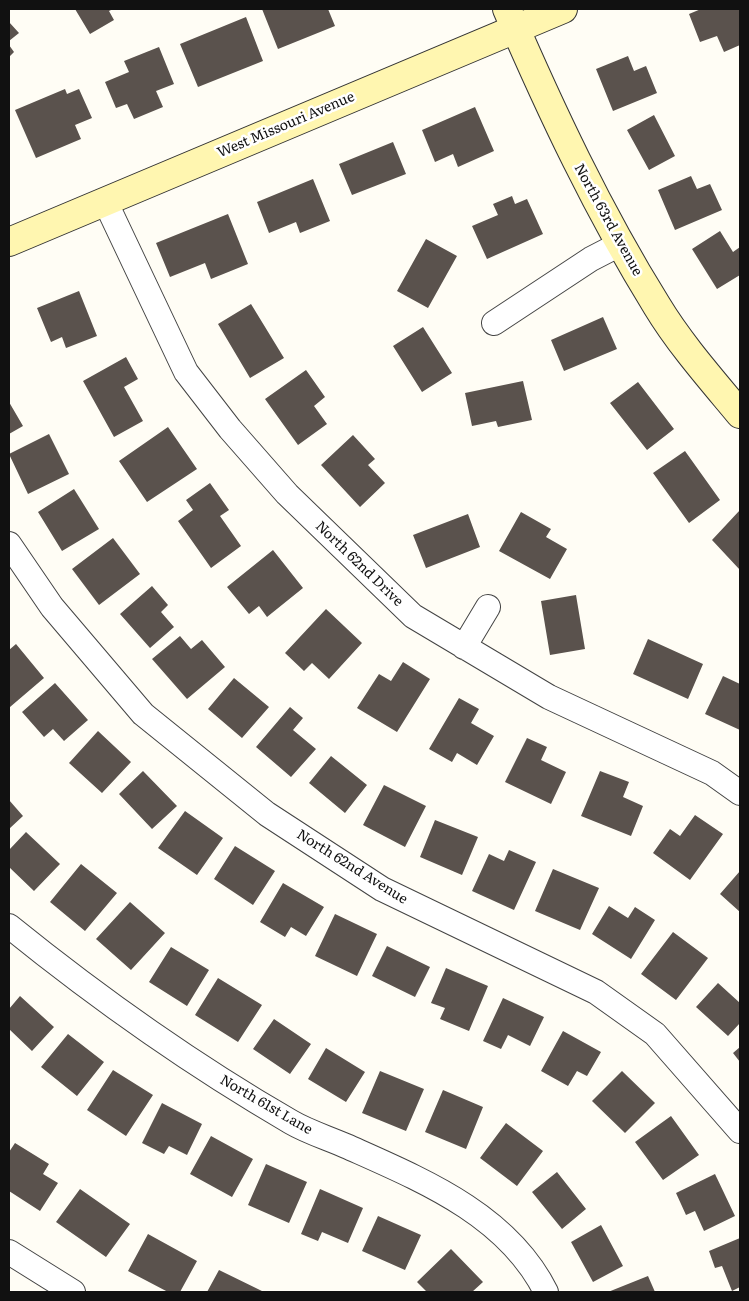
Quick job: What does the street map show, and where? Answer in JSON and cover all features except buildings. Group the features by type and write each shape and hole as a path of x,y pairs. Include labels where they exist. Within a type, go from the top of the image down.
{"street":[{"name":"West Missouri Avenue","path":"9,242 105,201 511,19 562,9"},
{"name":"North 63rd Avenue","path":"511,19 574,159 620,244 658,308 700,366 740,414"},
{"name":"North 62nd Drive","path":"105,201 186,372 230,429 287,494 413,616 549,697 712,773 740,792"},
{"path":"494,323 591,259 620,244"},
{"name":"North 62nd Avenue","path":"9,544 52,608 142,714 267,814 382,889 596,992 655,1034 740,1131"},
{"path":"464,647 488,607"},
{"name":"North 61st Lane","path":"9,926 84,986 164,1043 226,1083 293,1123 404,1172 476,1212 518,1249 546,1292"},
{"path":"9,1252 73,1292"}]}
